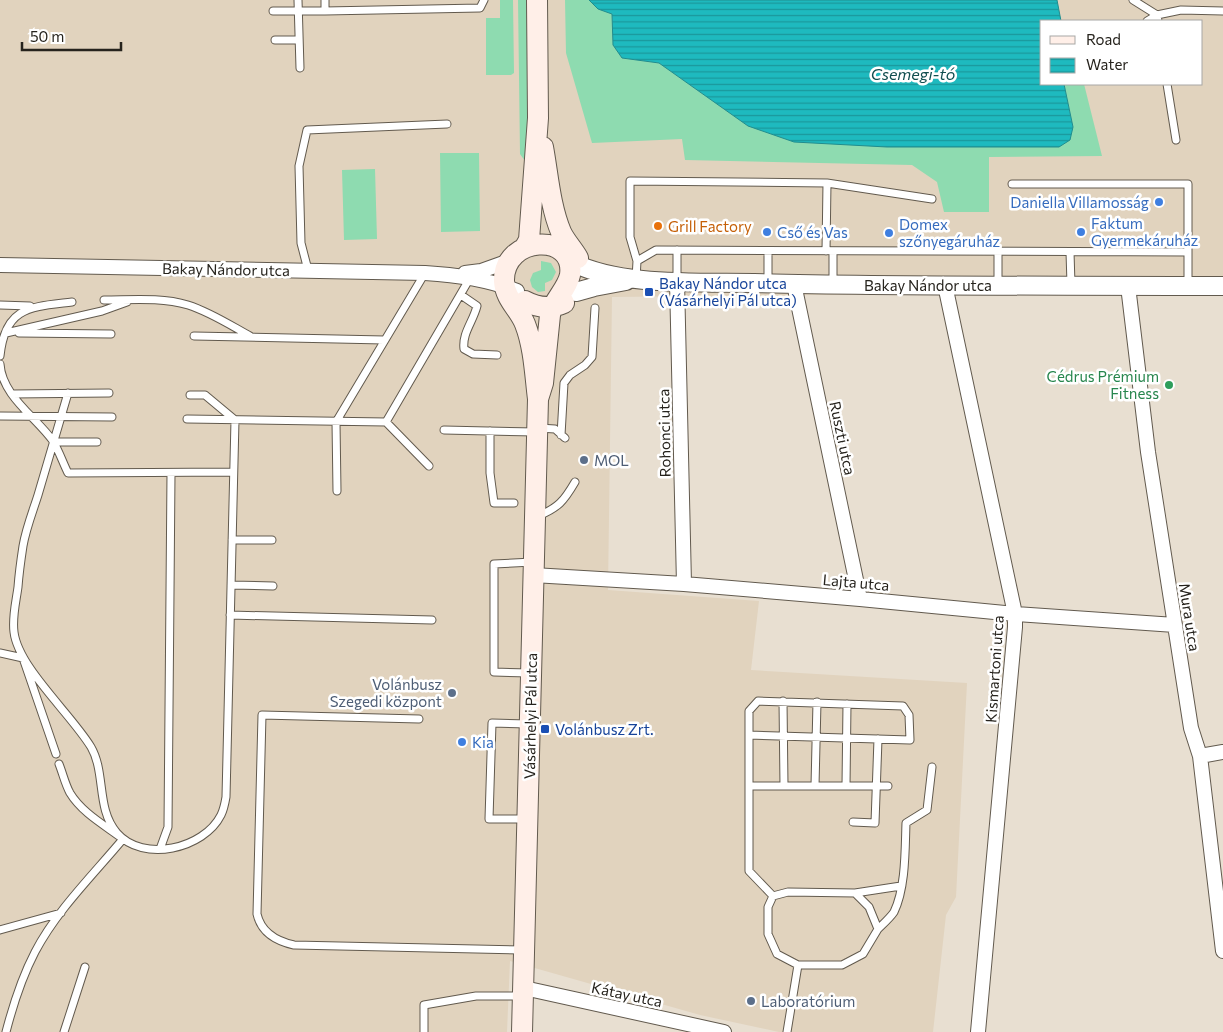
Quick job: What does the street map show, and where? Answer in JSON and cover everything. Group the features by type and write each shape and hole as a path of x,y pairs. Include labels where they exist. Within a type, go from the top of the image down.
{"main road":[{"name":"Vásárhelyi Pál utca","path":"522,1032 538,399 532,354 534,324 516,293 516,280 530,246 538,118 537,0"},
{"name":"Vásárhelyi Pál utca","path":"538,118 552,199 561,231 574,251 570,259 567,283 556,306 550,378 538,399"},
{"name":"Vásárhelyi Pál utca","path":"552,199 550,223 554,236 570,259"},
{"path":"530,246 551,246 570,259 580,283 576,292 567,301 556,306 541,307 516,293 505,274 509,262 516,252 530,246"}],"street":[{"name":"Bakay Nándor utca","path":"570,259 635,280"},
{"name":"Bakay Nándor utca","path":"0,265 452,274 481,270 509,262"},
{"name":"Bakay Nándor utca","path":"452,274 516,293"},
{"name":"Bakay Nándor utca","path":"576,292 635,280 794,284 1223,286"},
{"name":"Rohonci utca","path":"677,281 684,584"},
{"name":"Ruszti utca","path":"794,284 860,598"},
{"name":"Kismartoni utca","path":"945,285 1015,614 978,1032"},
{"name":"Mura utca","path":"1128,286 1148,452 1191,728 1200,756 1223,951"},
{"name":"Lajta utca","path":"534,568 684,584 860,598 1015,614 1175,625"},
{"path":"1200,756 1223,752"},
{"name":"Kátay utca","path":"524,992 698,1029 724,1032"}],"lane":[{"path":"298,0 300,68"},
{"path":"325,0 325,11"},
{"path":"274,11 480,8 484,0"},
{"path":"1133,0 1157,18 1181,10 1223,11"},
{"path":"275,40 299,40"},
{"path":"1167,85 1176,140"},
{"path":"308,270 301,243 299,166 307,130 447,124"},
{"path":"635,280 636,261 630,237 630,181 827,183 932,198"},
{"path":"827,183 829,251 833,284"},
{"path":"1012,184 1188,184 1188,286"},
{"path":"636,261 656,250 1188,252"},
{"path":"677,250 677,281"},
{"path":"768,251 768,283"},
{"path":"998,252 998,285"},
{"path":"1070,252 1071,286"},
{"path":"336,491 336,422 426,273"},
{"path":"386,422 470,278"},
{"path":"461,294 477,306 474,318 462,338 464,349 473,354 498,355"},
{"path":"104,300 156,300 187,305 215,317 252,337"},
{"path":"6,333 102,311 131,300"},
{"path":"0,356 6,333 12,320 18,314 40,306 72,302"},
{"path":"0,305 40,306"},
{"path":"444,430 554,429 563,436 564,383 570,375 585,365 592,357 595,308"},
{"path":"6,333 111,334"},
{"path":"194,336 384,340"},
{"path":"0,364 4,382 53,442 68,474 233,472"},
{"path":"56,754 14,634 13,620 23,544 68,393"},
{"path":"12,394 109,393"},
{"path":"190,395 205,395 235,420"},
{"path":"0,416 112,417"},
{"path":"187,420 386,422 429,466"},
{"path":"59,764 66,784 75,800 86,811 123,839 136,846 160,849 184,845 202,836 216,824 222,815 224,807 235,420"},
{"path":"490,431 490,474 494,502 514,503"},
{"path":"53,442 97,442"},
{"path":"160,849 168,827 171,474"},
{"path":"535,518 551,511 564,501 575,482"},
{"path":"232,540 272,540"},
{"path":"531,673 494,672 494,564 534,568"},
{"path":"231,585 273,586"},
{"path":"230,615 432,620"},
{"path":"0,653 23,658 79,729 92,749 98,766 107,816 116,832 123,839"},
{"path":"750,735 910,740 909,715 902,706 758,700 750,711 749,871 774,896"},
{"path":"783,701 784,786"},
{"path":"815,786 817,702"},
{"path":"846,786 847,704"},
{"path":"419,719 262,715 257,914 259,924 265,931 281,942 294,945 524,950"},
{"path":"527,819 489,819 492,723 529,724"},
{"path":"853,822 876,823 878,739"},
{"path":"901,886 855,893 788,892 774,896 768,907 768,934 777,954 798,965 842,965 863,954 878,929 893,913 901,886 905,860 906,823 927,810 932,766"},
{"path":"749,786 888,786"},
{"path":"4,1030 24,977 52,924 123,839"},
{"path":"855,893 870,907 878,929"},
{"path":"0,930 61,913"},
{"path":"787,1032 798,965"},
{"path":"64,1032 85,968"},
{"path":"424,1032 424,1005 476,996 524,992"}],"shaded area":[{"path":"0,0 1223,0 1223,291 612,297 608,590 759,601 751,670 967,683 956,897 946,915 933,1032 779,1032 700,1015 510,961 507,1032 0,1032"}],"green space":[{"path":"500,0 513,0 514,73 511,75 486,75 486,18 500,18"},
{"path":"518,0 531,0 533,123 525,161 520,154"},
{"path":"565,0 589,0 598,9 612,14 613,45 622,58 659,63 748,126 1073,127 1064,85 1084,85 1102,156 989,157 989,212 944,212 937,182 912,165 685,160 682,139 592,143 566,53"},
{"path":"440,153 479,153 480,231 441,232"},
{"path":"375,169 377,239 344,240 342,170"},
{"path":"541,261 551,263 556,272 552,280 545,283 545,291 538,292 532,287 530,280 533,273 541,270"}],"water":[{"name":"Csemegi-tó","path":"589,0 1057,0 1061,20 1040,20 1040,85 1064,85 1073,127 1070,140 1059,147 887,147 794,142 748,126 659,63 622,58 613,45 612,14 598,9"}],"place":[{"name":"Daniella Villamosság","path":"1159,202"},
{"name":"Grill Factory","path":"658,226"},
{"name":"Cső és Vas","path":"767,232"},
{"name":"Faktum Gyermekáruház","path":"1081,232"},
{"name":"Domex szőnyegáruház","path":"889,233"},
{"name":"Bakay Nándor utca (Vásárhelyi Pál utca)","path":"649,292"},
{"name":"Cédrus Prémium Fitness","path":"1169,385"},
{"name":"MOL","path":"584,460"},
{"name":"Volánbusz Szegedi központ","path":"452,693"},
{"name":"Volánbusz Zrt.","path":"545,729"},
{"name":"Kia","path":"462,742"},
{"name":"Laboratórium","path":"751,1001"}]}
